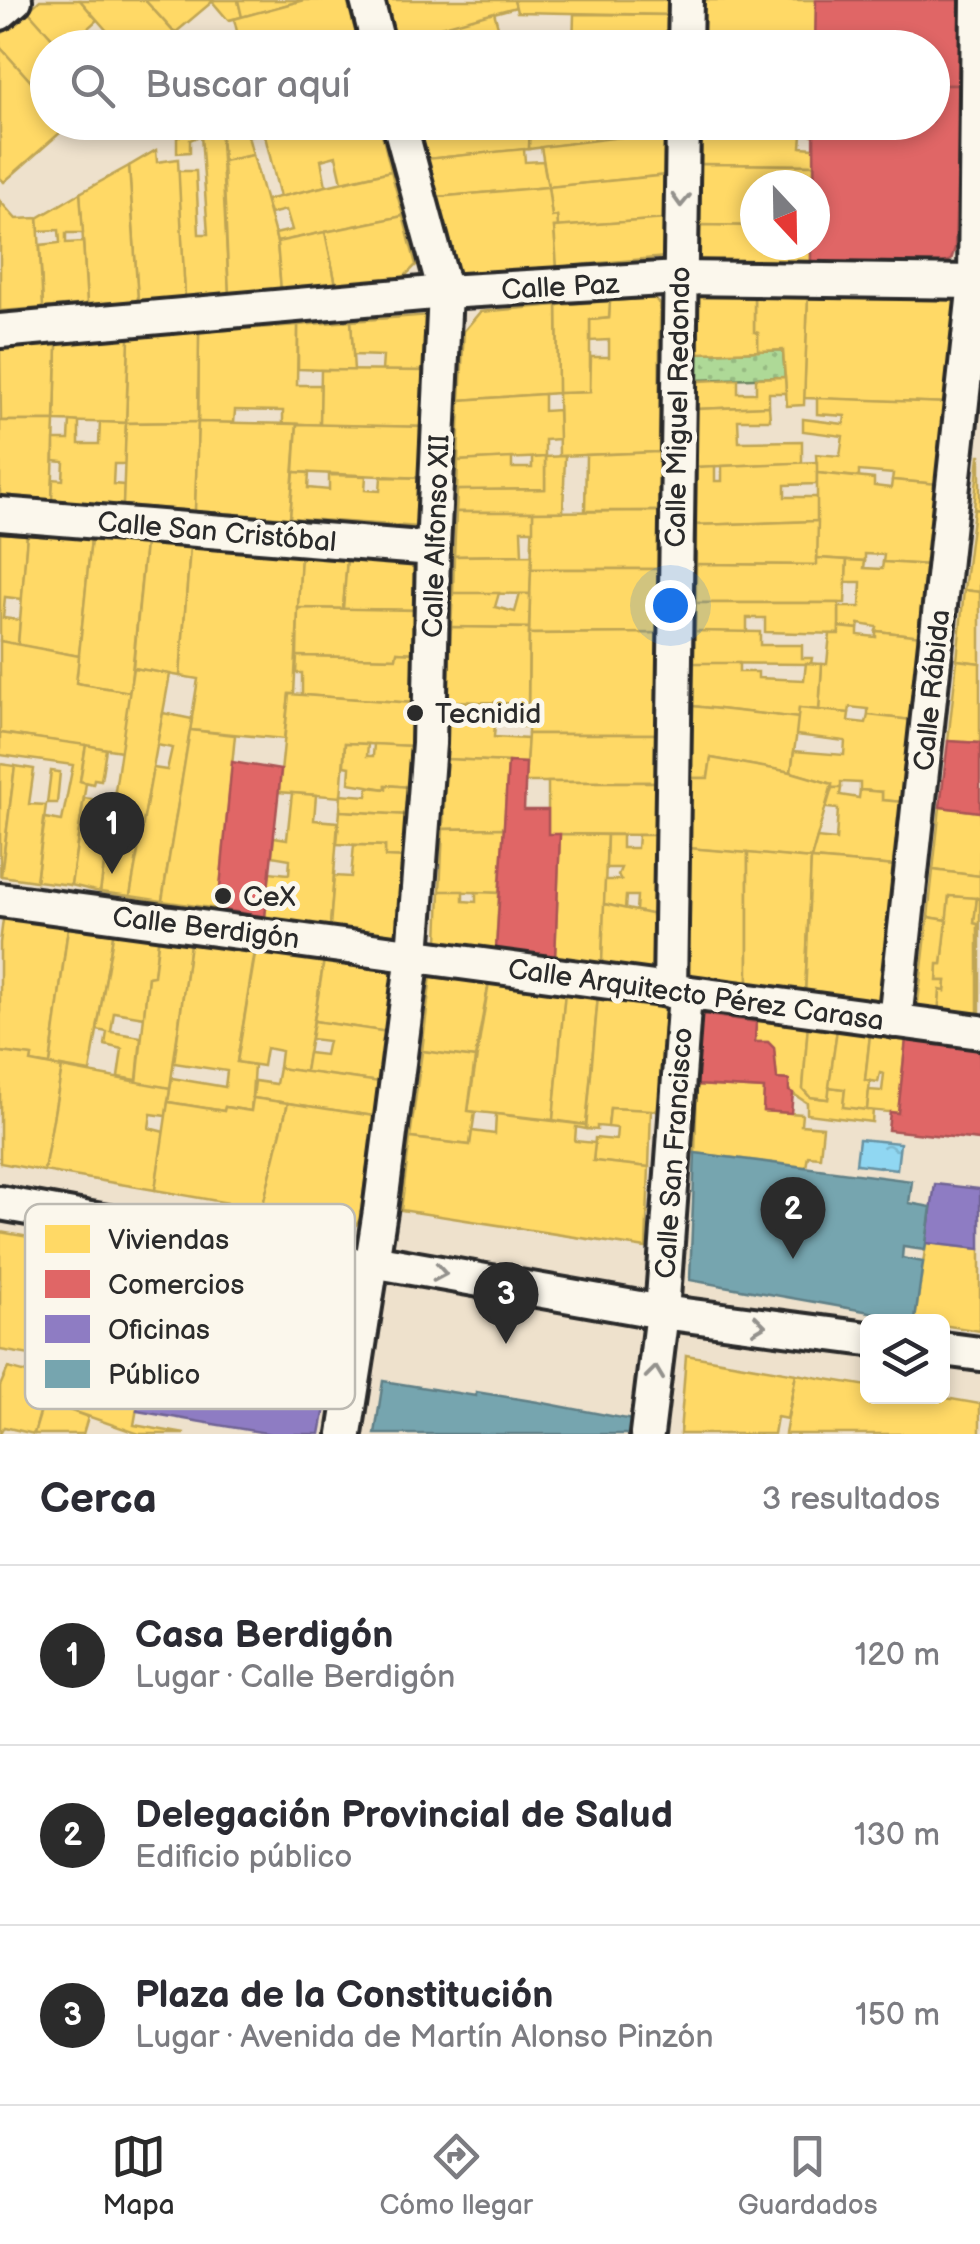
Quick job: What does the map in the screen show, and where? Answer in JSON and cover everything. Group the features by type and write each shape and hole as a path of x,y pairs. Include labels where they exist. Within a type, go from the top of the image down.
{"street":[{"path":"0,13 15,0"},
{"path":"366,0 374,30"},
{"path":"685,30 686,0"},
{"name":"Calle Rábida","path":"894,1021 975,282 978,0"},
{"name":"Calle Alfonso XII","path":"355,1370 413,954 429,744 445,292 405,140"},
{"name":"Calle Miguel Redondo","path":"677,993 683,140"},
{"name":"Calle Paz","path":"0,331 445,292 679,278 975,282"},
{"name":"Calle San Cristóbal","path":"0,514 434,549"},
{"name":"Calle Berdigón","path":"0,900 413,954"},
{"name":"Calle Arquitecto Pérez Carasa","path":"413,954 980,1032"},
{"name":"Calle San Francisco","path":"647,1434 662,1312 677,993"},
{"path":"0,1204 25,1208"},
{"path":"355,1266 372,1260 662,1312 860,1338"},
{"path":"950,1350 980,1354"},
{"name":"Calle Alfonso XII","path":"345,1434 349,1409"}],"green space":[{"path":"783,350 785,377 695,380 695,353"}],"water":[{"path":"859,1139 900,1143 897,1169 856,1164"}],"building: Viviendas":[{"path":"40,0 80,0 97,20 86,30 45,30 28,11"},
{"path":"80,0 145,0 172,30 106,30"},
{"path":"145,0 211,0 179,30 172,30"},
{"path":"211,0 238,0 242,17 228,20"},
{"path":"238,0 304,0 242,17"},
{"path":"304,0 347,0 355,30 237,30 234,19"},
{"path":"383,0 514,0 516,7 431,30 391,30"},
{"path":"514,0 671,0 670,15 517,12"},
{"path":"704,0 816,0 815,30 703,30"},
{"path":"28,11 45,30 30,30 30,81 0,47 0,35"},
{"path":"494,12 499,30 430,30"},
{"path":"574,14 670,15 670,30 574,30"},
{"path":"0,47 30,81 30,140 52,140 4,182 0,178"},
{"path":"177,140 190,140 190,152 177,153"},
{"path":"201,140 221,140 229,294 185,298 178,171 196,171 199,234 208,234"},
{"path":"221,140 249,140 253,155 223,161"},
{"path":"266,140 383,140 391,171 342,182 336,156 321,160 326,186 280,197"},
{"path":"421,140 529,140 529,149 426,159"},
{"path":"529,140 599,140 529,149"},
{"path":"597,140 669,140 668,175 548,187 541,147"},
{"path":"702,140 802,140 801,147 814,148 814,165 701,164"},
{"path":"524,149 525,162 543,161 548,187 436,197 426,159"},
{"path":"156,150 157,162 178,159 185,298 138,301 129,166"},
{"path":"253,155 277,242 281,290 229,294 223,161"},
{"path":"701,164 814,165 814,170 740,170 740,226 700,225"},
{"path":"129,166 138,301 87,304 80,193"},
{"path":"391,171 403,216 277,242 275,234 292,230 286,210 270,214 266,200"},
{"path":"668,175 667,219 558,227 557,216 552,217 548,187"},
{"path":"548,187 552,217 557,216 557,267 458,277 436,197"},
{"path":"80,193 83,233 66,233 66,243 83,242 87,304 43,308 40,245 60,243 59,230 39,231 38,218"},
{"path":"0,201 16,219 38,218 43,308 0,311"},
{"path":"403,216 416,265 402,279 336,285 325,232"},
{"path":"667,219 666,257 557,267 554,227"},
{"path":"700,225 740,226 740,260 811,263 699,261"},
{"path":"325,232 336,285 281,290 277,242"},
{"path":"808,294 959,298 948,403 804,398"},
{"path":"808,294 804,405 787,406 783,350 758,351 754,296"},
{"path":"698,295 754,296 758,351 699,353"},
{"path":"654,298 660,304 659,452 559,456 558,393 590,392 591,357 609,357 609,340 590,341 590,320 609,318 610,301"},
{"path":"610,301 609,318 590,320 590,392 558,393 557,305"},
{"path":"557,305 558,393 460,400 464,331 480,312"},
{"path":"430,315 427,371 382,371 383,356 353,355 351,321"},
{"path":"351,321 354,371 298,369 298,325"},
{"path":"298,325 297,385 321,385 320,425 283,423 283,411 235,410 234,423 198,422 199,332"},
{"path":"199,332 198,422 126,423 129,338"},
{"path":"129,338 126,423 55,421 57,344"},
{"path":"57,344 55,421 1,421 0,349"},
{"path":"321,370 427,371 425,427 320,425"},
{"path":"785,377 786,393 769,393 769,406 697,409 698,381 738,379 738,393 756,393 756,378"},
{"path":"544,394 544,411 558,410 559,439 545,440 545,457 458,461 460,400"},
{"path":"817,398 948,403 938,484 892,480 893,474 859,471 859,477 817,473 816,454 840,456 843,436 803,431 803,419 844,424 845,416 817,414"},
{"path":"769,406 770,420 738,420 739,442 802,441 802,463 696,467 697,409"},
{"path":"0,421 55,421 52,500 0,495"},
{"path":"70,421 79,422 79,444 99,444 100,422 126,423 125,464 114,464 113,484 124,485 123,505 52,500 53,479 63,480 64,462 54,461 54,440 69,440"},
{"path":"198,422 195,511 123,505 126,423"},
{"path":"198,422 297,424 290,518 195,511"},
{"path":"297,424 425,427 423,478 294,472"},
{"path":"659,452 659,511 585,511 586,455"},
{"path":"980,455 980,510 974,509"},
{"path":"565,456 563,512 456,512 457,490 545,489 545,457"},
{"path":"545,457 545,489 457,490 458,461 512,458 512,468 532,468 532,458"},
{"path":"817,462 817,484 785,485 785,497 818,497 818,521 696,525 696,467 715,466 715,481 722,481 722,466"},
{"path":"294,472 309,473 308,488 329,490 329,475 366,476 365,490 380,491 381,477 423,478 420,527 290,518"},
{"path":"817,473 874,479 874,486 891,488 892,480 938,484 929,565 883,562 884,555 865,554 865,561 817,558"},
{"path":"974,509 980,510 980,592 964,590"},
{"path":"659,511 659,569 531,569 533,512"},
{"path":"456,512 533,512 533,530 521,530 522,555 454,556"},
{"path":"818,521 817,565 696,564 696,525"},
{"path":"0,533 27,535 22,599 5,597 3,618 20,620 18,645 0,641"},
{"path":"27,535 91,539 79,656 18,645"},
{"path":"91,539 145,544 130,692 76,683"},
{"path":"145,544 190,548 180,676 133,668"},
{"path":"190,548 301,556 294,694 289,694 284,739 190,730 198,679 180,676"},
{"path":"532,555 530,594 453,593 454,556"},
{"path":"301,556 347,559 343,609 298,608"},
{"path":"817,558 847,560 845,603 696,603 696,564 817,565"},
{"path":"347,559 420,563 418,610 343,609"},
{"path":"847,560 865,561 864,568 882,569 883,562 929,565 922,636 876,631 877,627 859,624 858,629 839,627 839,607 860,607 861,582 846,582"},
{"path":"531,569 659,569 658,633 529,634"},
{"path":"964,590 980,592 980,663 957,660"},
{"path":"453,593 499,593 495,607 515,612 520,594 530,594 529,628 451,627"},
{"path":"696,603 839,603 839,634 765,632 765,618 747,618 747,633 695,631"},
{"path":"298,608 418,610 415,653 397,652 396,658 297,656"},
{"path":"451,627 529,628 528,704 448,701"},
{"path":"839,627 858,629 858,635 876,637 876,631 922,636 912,720 868,715 868,709 850,707 849,713 819,710 822,664 827,664 830,634 839,634"},
{"path":"695,631 760,632 760,645 802,645 802,658 812,658 811,664 694,663"},
{"path":"658,633 656,734 528,734 529,634"},
{"path":"0,641 79,656 76,683 130,692 122,751 0,733"},
{"path":"397,652 415,653 413,703 302,695 302,673 296,673 297,656 396,658"},
{"path":"957,660 980,663 980,743 948,741"},
{"path":"694,663 739,663 739,672 758,672 758,678 804,680 806,663 822,664 819,710 799,708 799,718 692,706"},
{"path":"133,668 170,674 130,896 100,892"},
{"path":"289,694 413,703 411,746 345,743 341,797 279,792"},
{"path":"448,701 528,704 528,727 507,725 507,713 496,712 494,737 528,739 526,763 446,759"},
{"path":"692,706 799,718 791,772 711,758 708,778 690,778"},
{"path":"799,708 849,713 848,721 866,723 868,715 912,720 903,802 882,800 882,792 860,790 860,783 841,782 841,788 832,788 832,784 791,772 794,751 844,755 845,741 796,735"},
{"path":"163,713 192,719 162,901 130,896 153,768 167,770 172,748 157,745"},
{"path":"190,730 235,735 218,909 162,901"},
{"path":"0,733 86,745 80,781 86,783 71,885 36,881 45,818 62,821 73,765 0,755"},
{"path":"528,734 656,734 656,782 525,782"},
{"path":"345,743 368,744 367,756 373,756 374,744 411,746 409,787 386,785 386,789 349,783 350,767 344,766"},
{"path":"86,745 106,749 101,780 94,779 93,784 80,781"},
{"path":"711,758 791,772 832,784 811,859 687,848 690,778 708,778"},
{"path":"446,759 508,762 504,828 443,829"},
{"path":"0,764 15,766 1,876 0,876"},
{"path":"15,766 34,769 29,804 46,805 36,881 1,876"},
{"path":"51,771 60,772 57,803 47,803"},
{"path":"548,782 656,782 656,835 548,834"},
{"path":"386,785 409,787 407,815 340,811 341,794 367,796 368,787 386,789"},
{"path":"832,788 841,788 840,795 859,798 860,790 882,792 882,800 903,802 896,866 811,859 817,838 836,840 838,809 826,808"},
{"path":"292,793 316,795 314,820 338,822 330,927 265,917 270,872 289,874 290,859 272,856 274,837 287,839"},
{"path":"84,798 98,800 96,821 110,823 100,892 71,885"},
{"path":"940,807 980,812 980,876 933,870"},
{"path":"340,811 407,815 406,858 385,857 385,846 337,844"},
{"path":"504,828 499,893 440,891 443,829"},
{"path":"560,834 607,835 602,965 555,958"},
{"path":"607,835 622,835 622,848 637,848 638,835 656,835 655,915 636,911 637,896 626,896 625,909 604,904 605,880 621,880 621,868 606,868"},
{"path":"354,845 385,846 385,857 406,858 402,928 395,937 330,927 334,876 351,877"},
{"path":"687,848 748,853 748,987 688,978 685,973"},
{"path":"748,853 811,859 805,994 748,987"},
{"path":"811,859 896,866 880,1005 805,998"},
{"path":"933,870 980,876 980,899 949,896 947,920 928,917"},
{"path":"440,891 463,891 463,901 476,902 476,892 499,893 496,949 438,941"},
{"path":"949,896 977,898 974,923 978,924 978,1019 938,1014 940,990 945,991 946,981 937,981"},
{"path":"977,898 980,899 980,1019 978,924 974,923"},
{"path":"604,904 655,915 655,973 602,965"},
{"path":"4,912 69,920 50,1065 31,1062 32,1056 0,1052 0,943"},
{"path":"928,917 947,920 937,981 946,981 945,991 940,990 938,1014 917,1011"},
{"path":"69,920 114,930 90,1072 50,1065"},
{"path":"114,930 159,933 154,976 148,977 144,1017 114,1012 111,1032 141,1037 137,1080 118,1077 122,1049 105,1045 107,1032 97,1030"},
{"path":"159,935 191,938 170,1088 137,1083 148,977 154,976"},
{"path":"191,936 256,945 237,1062 254,1065 251,1111 168,1102 172,1078 225,1087 227,1071 174,1063"},
{"path":"256,949 324,960 305,1072 279,1068 281,1051 266,1048 263,1066 237,1062"},
{"path":"324,960 397,971 388,1032 314,1021"},
{"path":"431,975 489,982 475,1058 422,1051"},
{"path":"489,982 565,992 553,1120 468,1111"},
{"path":"565,992 598,996 586,1125 553,1120"},
{"path":"598,996 665,1006 660,1111 610,1108 608,1127 597,1126 597,1130 586,1129"},
{"path":"756,1016 808,1024 803,1089 810,1097 828,1099 829,1087 845,1089 843,1107 873,1110 872,1122 807,1114 807,1103 789,1091 789,1080 777,1079 774,1048 768,1042 755,1042"},
{"path":"314,1021 388,1032 380,1082 305,1072 308,1053 325,1055 328,1041 311,1039"},
{"path":"808,1024 837,1029 828,1099 810,1097 803,1089"},
{"path":"837,1029 870,1035 865,1080 870,1081 867,1110 843,1107 845,1089 829,1087"},
{"path":"870,1035 906,1039 898,1113 867,1110 869,1090 882,1091 884,1074 880,1073 878,1082 865,1080"},
{"path":"422,1051 475,1058 468,1111 475,1112 470,1145 410,1138"},
{"path":"0,1052 32,1056 31,1062 62,1068 44,1171 0,1163"},
{"path":"62,1068 170,1088 166,1116 151,1114 149,1128 164,1132 155,1190 44,1171"},
{"path":"279,1068 380,1082 374,1116 253,1098 255,1081 276,1084"},
{"path":"697,1085 764,1089 763,1111 802,1114 801,1125 823,1127 820,1157 808,1156 806,1167 695,1153"},
{"path":"253,1098 288,1103 263,1204 234,1204 155,1190 168,1102 251,1111"},
{"path":"288,1103 374,1116 356,1225 355,1204 263,1204"},
{"path":"610,1108 651,1110 649,1167 593,1161 595,1138 616,1140 617,1128 608,1127"},
{"path":"496,1114 586,1125 586,1129 576,1127 575,1141 595,1143 593,1161 649,1167 646,1248 401,1210 410,1138 470,1145 472,1131 495,1134"},
{"path":"0,1232 25,1236 25,1354 0,1350"},
{"path":"926,1243 980,1249 980,1331 950,1326 950,1314 916,1314"},
{"path":"686,1355 796,1374 787,1419 777,1417 774,1434 680,1434"},
{"path":"8,1368 25,1373 25,1409 41,1409 34,1434 4,1427 0,1434 0,1386"},
{"path":"796,1374 860,1385 860,1404 950,1404 950,1399 980,1404 980,1434 785,1434"},
{"path":"42,1409 66,1409 88,1417 83,1434 34,1434"},
{"path":"67,1409 137,1409 134,1425 185,1434 139,1434"}],"building: Comercios":[{"path":"816,0 962,0 960,85 950,85 950,30 815,30"},
{"path":"950,85 960,85 955,248 951,260 934,267 811,263 830,260 830,170 814,170 814,140 950,140"},
{"path":"948,741 980,743 980,812 940,807"},
{"path":"232,762 281,770 265,917 218,909"},
{"path":"508,762 526,763 524,810 548,810 548,834 560,834 555,958 496,949"},
{"path":"700,1014 756,1022 755,1042 768,1042 774,1048 777,1079 789,1080 789,1091 793,1093 791,1113 763,1111 764,1089 697,1085"},
{"path":"906,1039 980,1047 980,1140 888,1130 890,1112 898,1113"}],"building: Oficinas":[{"path":"935,1184 980,1189 980,1249 926,1243"},
{"path":"325,1409 320,1434 272,1434 137,1411"}],"building: Público":[{"path":"695,1153 912,1181 909,1203 931,1207 925,1250 903,1247 902,1258 923,1262 916,1314 881,1314 690,1280"},
{"path":"383,1381 476,1396 476,1392 632,1420 629,1434 375,1434"}],"place":[{"name":"Tecnidid","path":"415,713"},
{"name":"Casa Berdigón","path":"112,874"},
{"name":"CeX","path":"223,896"},
{"name":"Delegación Provincial de Salud","path":"793,1259"},
{"name":"Plaza de la Constitución","path":"506,1344"}]}
